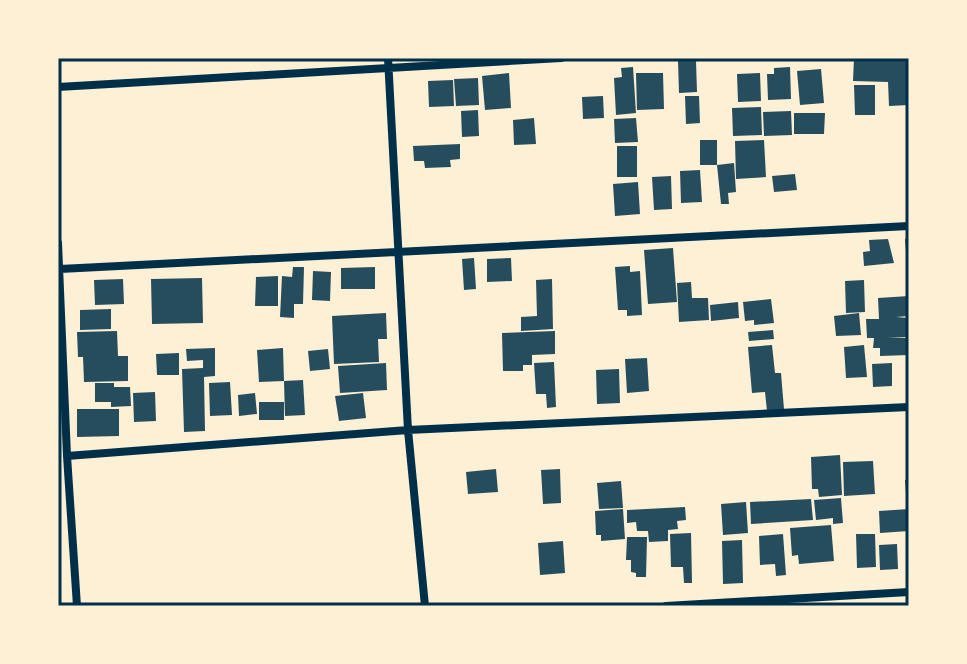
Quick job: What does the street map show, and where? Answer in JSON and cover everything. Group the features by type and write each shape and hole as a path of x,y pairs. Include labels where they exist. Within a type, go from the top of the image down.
{"street":[{"path":"58,87 388,63 561,58"},
{"path":"388,63 408,430 425,606"},
{"path":"60,269 909,226"},
{"path":"58,243 77,606"},
{"path":"67,456 408,430 909,407"},
{"path":"666,606 909,592"}],"building":[{"path":"854,58 909,58 909,105 889,106 888,82 853,81"},
{"path":"678,61 696,61 697,92 679,93"},
{"path":"633,67 636,113 616,115 614,78 622,77 621,68"},
{"path":"790,67 791,99 768,100 767,74 774,74 774,68"},
{"path":"821,69 824,103 800,105 797,71"},
{"path":"509,73 511,108 485,110 482,76"},
{"path":"636,73 663,73 664,109 637,110"},
{"path":"760,73 761,101 738,102 737,74"},
{"path":"478,78 479,105 456,106 454,79"},
{"path":"453,80 454,106 429,107 428,81"},
{"path":"854,85 875,85 875,115 855,115"},
{"path":"603,96 604,118 583,119 582,97"},
{"path":"685,96 699,96 700,123 686,124"},
{"path":"761,107 762,135 733,136 732,108"},
{"path":"478,110 479,136 462,137 461,111"},
{"path":"791,111 792,135 764,136 763,112"},
{"path":"794,113 825,113 824,134 794,134"},
{"path":"534,118 536,144 514,145 513,120"},
{"path":"636,118 638,142 615,143 614,119"},
{"path":"700,140 717,140 717,165 700,165"},
{"path":"764,140 766,177 736,179 735,141"},
{"path":"460,144 460,159 450,160 451,167 425,168 424,161 414,161 413,146"},
{"path":"617,146 637,146 637,177 617,177"},
{"path":"734,163 736,192 728,193 729,204 721,204 717,165"},
{"path":"700,170 702,202 681,203 680,171"},
{"path":"795,174 797,190 774,192 772,176"},
{"path":"671,176 672,209 654,210 652,177"},
{"path":"638,182 640,214 615,216 613,184"},
{"path":"888,239 894,263 864,266 863,252 870,251 869,240"},
{"path":"905,239 909,239 909,264 907,264"},
{"path":"673,248 677,302 648,304 644,250"},
{"path":"474,258 476,289 464,290 462,259"},
{"path":"511,258 512,281 487,282 487,259"},
{"path":"630,266 630,272 640,271 642,315 627,316 627,310 618,310 615,267"},
{"path":"293,267 304,267 303,304 294,304 294,318 280,317 282,276 292,277"},
{"path":"375,267 375,289 341,289 341,268"},
{"path":"313,271 331,272 330,301 312,300"},
{"path":"278,276 278,306 255,306 256,277"},
{"path":"202,278 203,323 152,324 151,279"},
{"path":"123,279 124,304 95,305 94,280"},
{"path":"552,279 553,329 521,331 521,317 537,316 536,280"},
{"path":"864,280 865,312 846,313 845,281"},
{"path":"691,282 692,298 708,298 709,320 679,322 677,283"},
{"path":"909,296 909,316 896,317 909,318 909,337 888,338 909,338 909,355 880,356 880,348 873,348 874,338 867,338 866,319 879,319 878,298"},
{"path":"771,299 774,323 754,325 754,320 745,321 743,302"},
{"path":"738,302 739,318 711,321 710,305"},
{"path":"111,309 111,329 80,330 80,310"},
{"path":"386,313 387,339 378,339 379,362 334,364 332,316"},
{"path":"859,313 861,335 836,336 834,316"},
{"path":"773,330 774,339 749,341 748,332"},
{"path":"117,331 118,356 128,356 128,381 84,382 83,357 78,357 77,332"},
{"path":"555,331 555,354 532,355 532,365 523,365 523,371 503,371 502,333"},
{"path":"772,345 775,373 781,373 784,409 767,411 765,392 752,393 748,347"},
{"path":"864,345 867,377 846,378 844,347"},
{"path":"215,348 215,376 204,377 205,431 184,432 182,369 203,368 203,360 187,361 186,349"},
{"path":"283,348 284,381 259,382 257,350"},
{"path":"328,349 330,369 310,371 308,351"},
{"path":"179,353 179,375 157,375 156,354"},
{"path":"647,358 649,391 627,393 625,359"},
{"path":"554,362 556,407 547,408 546,394 536,394 534,363"},
{"path":"386,363 387,390 340,393 338,366"},
{"path":"892,363 892,386 873,387 872,364"},
{"path":"619,369 620,403 597,404 596,370"},
{"path":"303,380 305,415 285,416 284,381"},
{"path":"230,382 232,415 210,416 209,383"},
{"path":"95,383 130,387 131,406 111,407 111,402 95,402"},
{"path":"155,392 156,421 134,422 133,393"},
{"path":"255,393 257,414 239,416 238,395"},
{"path":"363,393 366,418 339,421 335,396"},
{"path":"259,402 284,402 284,420 259,420"},
{"path":"77,409 119,409 119,436 77,437"},
{"path":"840,455 842,495 819,497 818,489 812,489 811,457"},
{"path":"873,461 875,494 844,496 843,462"},
{"path":"496,469 498,492 468,494 466,472"},
{"path":"560,469 561,503 543,504 541,470"},
{"path":"905,480 909,480 909,506 907,506"},
{"path":"621,481 623,508 599,509 597,483"},
{"path":"841,498 843,523 833,524 833,518 816,520 814,500"},
{"path":"811,499 813,520 751,524 750,502"},
{"path":"746,502 748,533 723,535 721,504"},
{"path":"685,507 686,520 677,521 678,529 668,530 668,541 649,542 648,531 637,531 636,522 627,523 627,510"},
{"path":"623,509 625,539 601,541 601,535 596,535 595,511"},
{"path":"909,509 909,531 880,533 879,511"},
{"path":"831,525 834,561 799,564 798,555 792,556 790,528"},
{"path":"691,533 692,583 684,583 683,567 671,567 670,534"},
{"path":"783,534 786,575 776,576 775,564 760,565 759,536"},
{"path":"856,534 875,534 876,567 857,568"},
{"path":"627,537 647,537 646,577 636,577 636,573 631,572 631,560 626,560"},
{"path":"742,540 743,583 723,584 722,541"},
{"path":"563,541 565,573 540,575 538,543"},
{"path":"897,544 898,569 880,570 879,545"}]}
